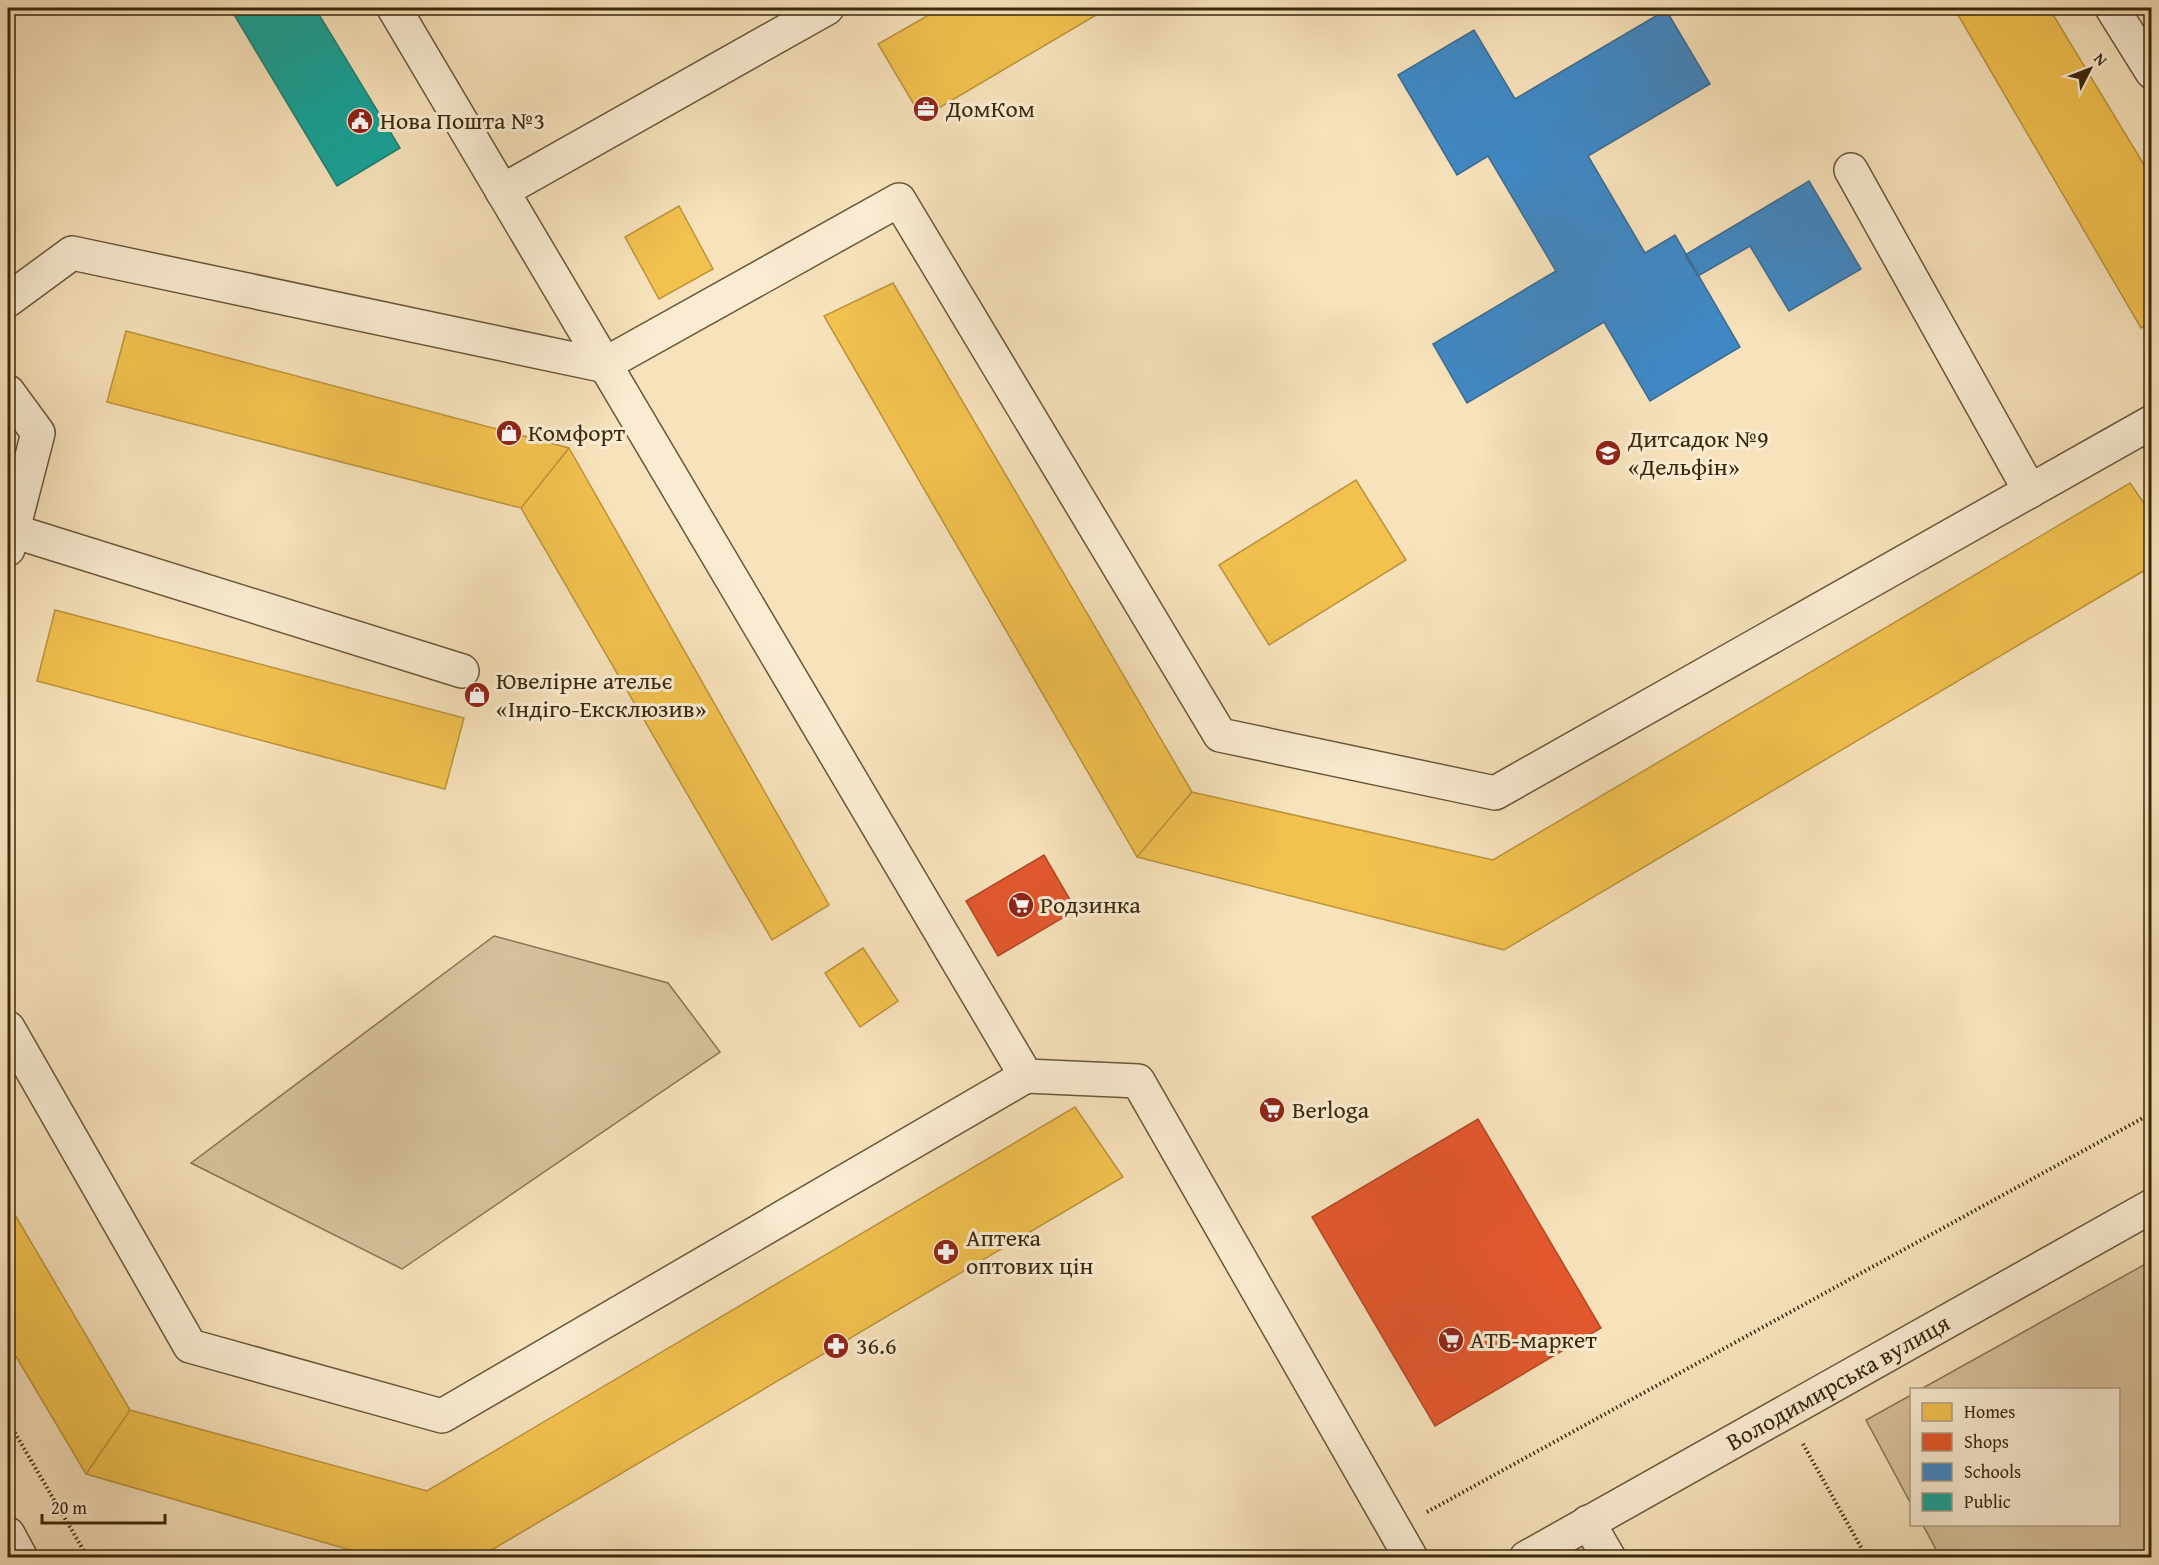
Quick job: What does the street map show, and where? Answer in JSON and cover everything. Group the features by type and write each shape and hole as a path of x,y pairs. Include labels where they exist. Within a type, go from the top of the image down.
{"street":[{"path":"394,8 1026,1076"},
{"path":"502,191 827,8"},
{"path":"2112,8 2151,72"},
{"path":"1851,170 2030,491"},
{"path":"606,366 616,358 899,200 1220,735 1495,793 2151,422"},
{"path":"8,300 72,254 606,366"},
{"path":"8,392 38,434 10,540 462,671"},
{"path":"8,1028 190,1346 442,1416 1026,1076 1138,1081 1403,1544"},
{"name":"Володимирська вулиця","path":"1526,1557 2151,1206"},
{"path":"1588,1522 1609,1557"},
{"path":"8,1534 21,1557"}],"path":[{"path":"1403,1544 2151,1113"},
{"path":"1785,1412 1867,1557"},
{"path":"8,1421 88,1557"}],"shaded area":[{"path":"494,936 668,983 720,1052 402,1269 191,1163"},
{"path":"2151,1261 2151,1557 1940,1557 1924,1526 2120,1526 2120,1388 1923,1388"},
{"path":"1910,1396 1910,1502 1866,1420"}],"building: Homes":[{"path":"941,8 1108,8 922,118 878,44"},
{"path":"1954,8 2049,8 2152,178 2152,322 2141,328"},
{"path":"679,206 713,269 659,299 625,237"},
{"path":"893,283 1192,792 1137,857 824,316"},
{"path":"126,331 569,448 521,508 107,402"},
{"path":"569,448 829,905 772,940 521,508"},
{"path":"1356,480 1406,560 1269,645 1219,565"},
{"path":"2130,483 2152,515 2152,566 1504,950 1137,857 1192,792 1493,860"},
{"path":"55,610 464,718 445,789 37,681"},
{"path":"863,948 898,1001 860,1027 825,973"},
{"path":"1075,1107 1123,1177 478,1558 378,1558 86,1474 130,1410 427,1491"},
{"path":"8,1203 130,1410 86,1474 8,1343"}],"building: Shops":[{"name":"Родзинка","path":"1044,855 1076,910 998,956 966,901"},
{"path":"1478,1119 1601,1328 1435,1426 1312,1217"}],"building: Schools":[{"path":"1666,10 1710,84 1588,156 1645,253 1675,235 1740,347 1650,401 1604,322 1467,403 1433,344 1556,271 1488,156 1457,175 1398,75 1474,30 1515,99"},
{"path":"1809,181 1861,269 1789,311 1750,246 1698,276 1685,255"}],"building: Public":[{"path":"230,8 315,8 400,148 337,186"}],"place":[{"name":"ДомКом","path":"926,109"},
{"name":"Нова Пошта №3","path":"360,121"},
{"name":"Комфорт","path":"509,433"},
{"name":"Дитсадок №9 «Дельфiн»","path":"1608,453"},
{"name":"Ювелірне ательє «Індіго-Ексклюзив»","path":"477,695"},
{"name":"Родзинка","path":"1021,905"},
{"name":"Berloga","path":"1272,1110"},
{"name":"Аптека оптових цін","path":"946,1252"},
{"name":"АТБ-маркет","path":"1451,1340"},
{"name":"36.6","path":"836,1346"}]}
